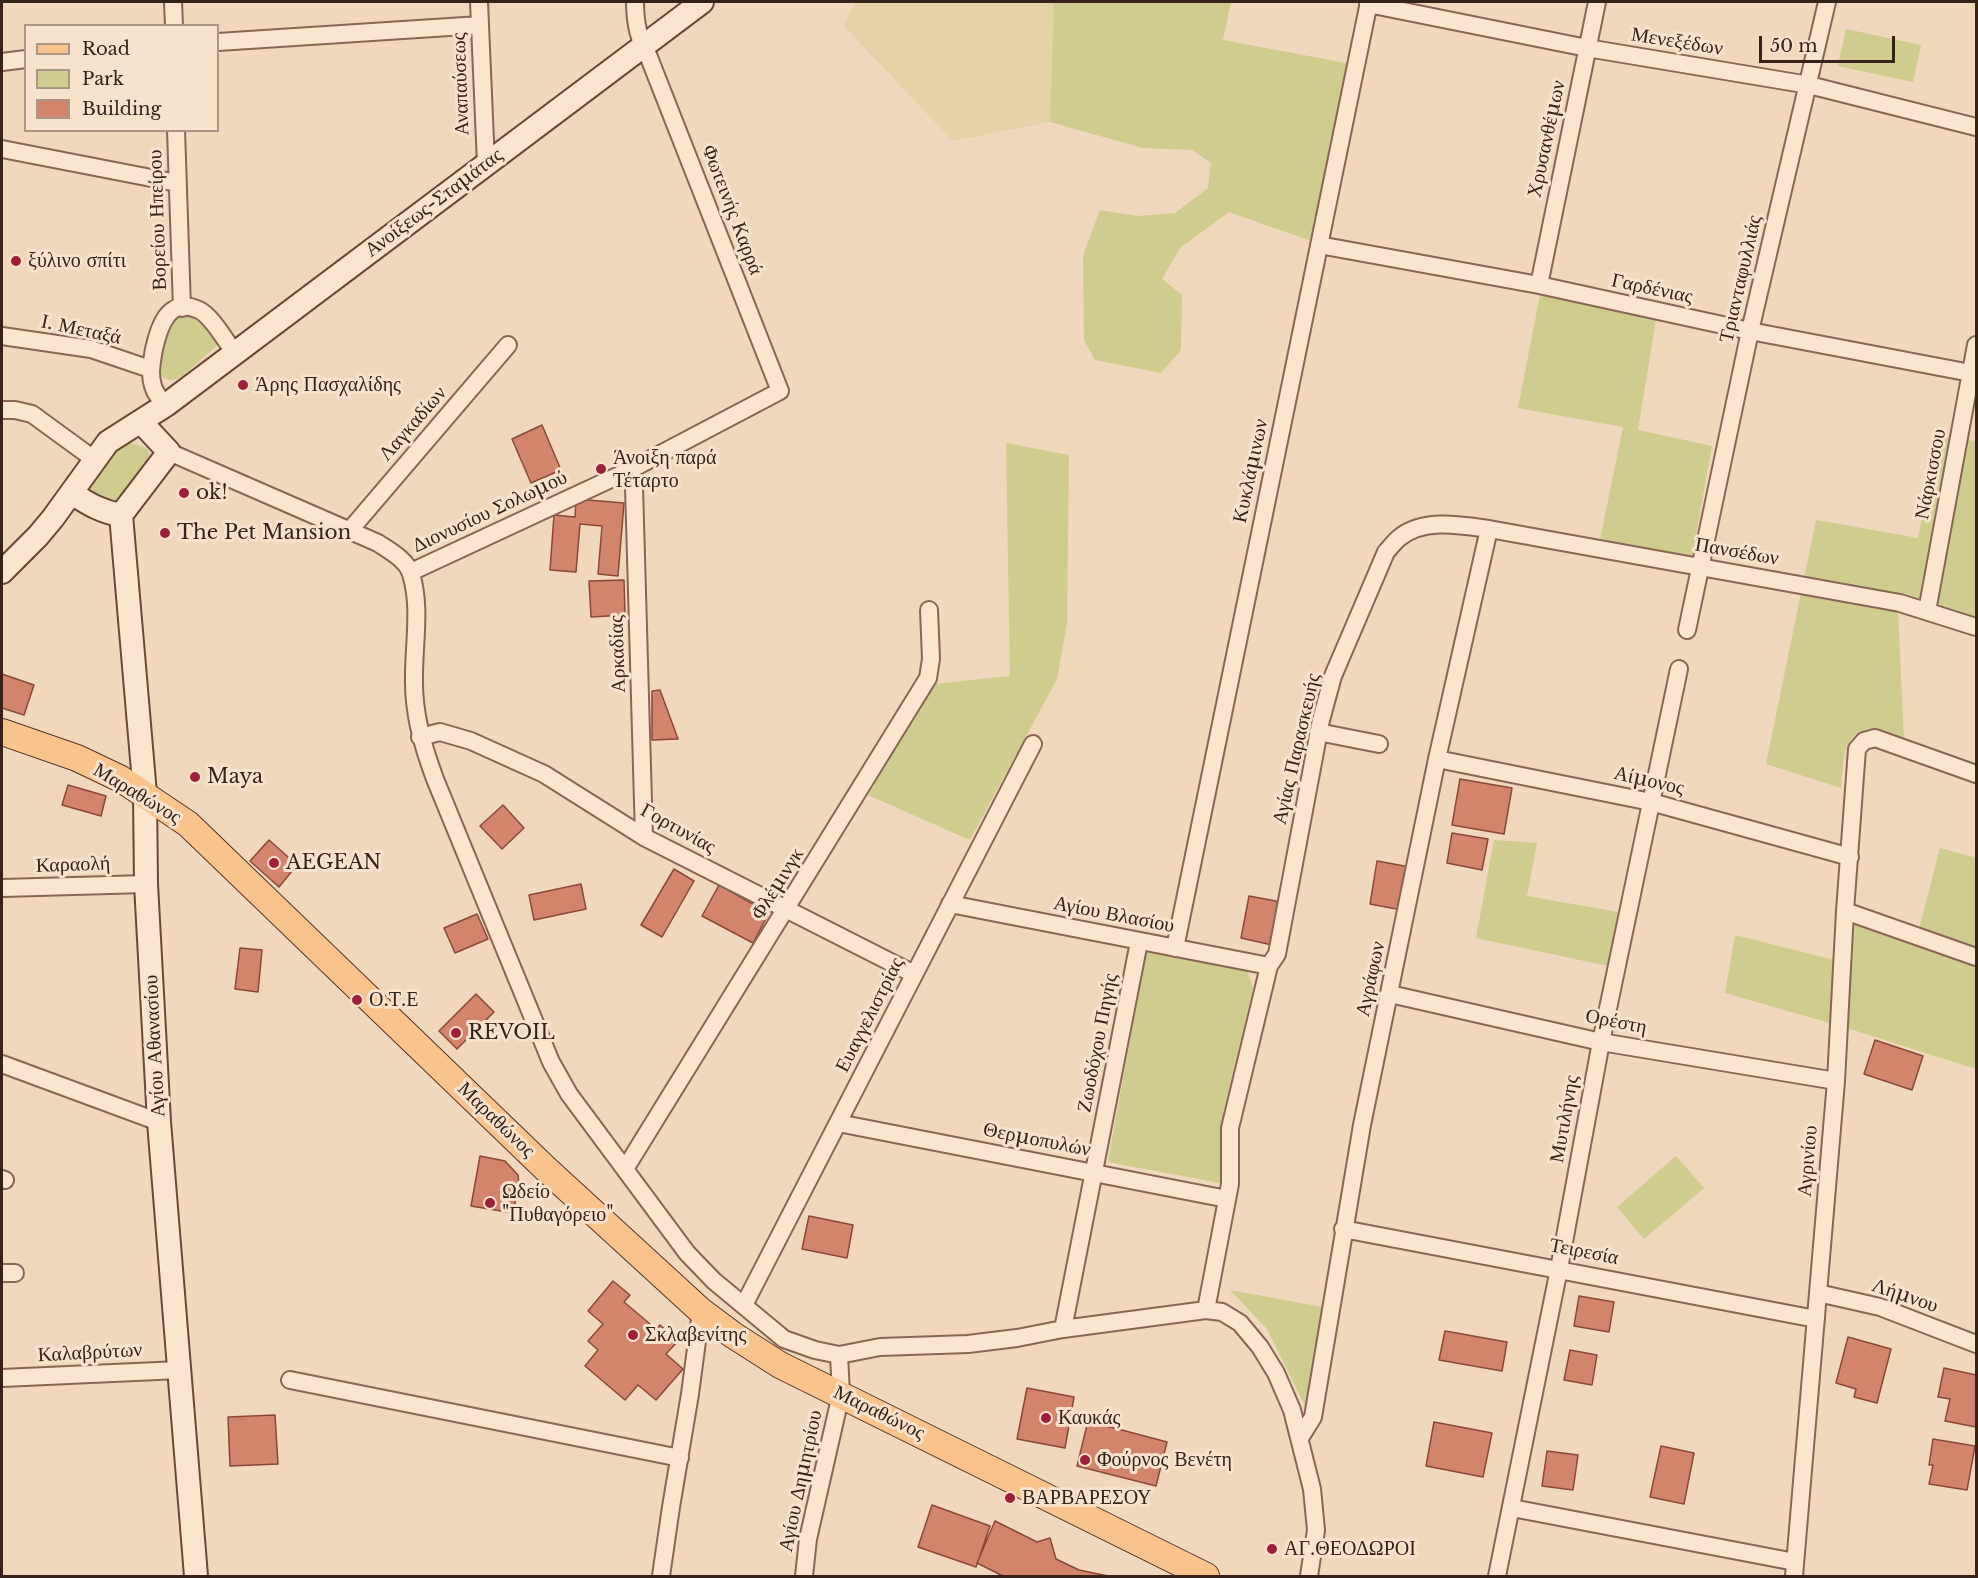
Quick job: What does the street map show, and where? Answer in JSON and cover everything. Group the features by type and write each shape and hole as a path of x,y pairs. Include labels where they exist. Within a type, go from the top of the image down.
{"main road":[{"name":"Μαραθώνος","path":"2,732 77,758 121,779 188,824 554,1176 701,1311 733,1335 780,1365 1206,1576"}],"street":[{"path":"173,2 174,24"},
{"name":"Αναπαύσεως","path":"479,2 486,164"},
{"name":"Φωτεινής Καρρά","path":"634,2 635,21 642,46 648,55 780,391"},
{"name":"Ανοίξεως-Σταμάτας","path":"2,572 38,536 108,442 166,405 702,2"},
{"name":"Χρυσανθέμων","path":"1539,285 1597,2"},
{"name":"Τριανταφυλλιάς","path":"1700,567 1750,332 1827,2"},
{"name":"Μενεξέδων","path":"1369,3 1587,48 1809,85 1977,127"},
{"name":"Κυκλάμινων","path":"1175,948 1369,3"},
{"path":"219,42 480,25"},
{"path":"2,62 24,59"},
{"name":"Βορείου Ηπείρου","path":"176,132 182,308"},
{"path":"2,149 177,183"},
{"name":"Γαρδένιας","path":"1319,244 1539,285 1750,332 1974,374"},
{"path":"166,405 153,388 150,369 161,322 174,310 190,308 206,315 235,353"},
{"name":"Ι. Μεταξά","path":"2,336 91,349 150,369"},
{"name":"Λαγκαδίων","path":"350,530 508,345"},
{"name":"Νάρκισσου","path":"1927,611 1974,374 1977,345"},
{"name":"Διονυσίου Σολωμού","path":"411,572 628,471 780,391"},
{"path":"2,410 32,414 95,460"},
{"path":"141,423 169,452 378,543 400,558 411,572 416,622 415,709 420,737 551,1062 569,1094 687,1253 714,1281 784,1339 815,1350 839,1355 880,1347 1017,1338 1064,1329 1206,1310 1222,1312 1240,1323 1260,1347 1276,1373 1292,1410 1312,1489 1316,1530 1309,1576"},
{"path":"72,493 93,507 121,515 169,452"},
{"name":"Αρκαδίας","path":"628,471 634,487 644,837"},
{"name":"Αγίου Αθανασίου","path":"121,515 145,794 146,884 159,1122 196,1576"},
{"name":"Αγίας Παρασκευής","path":"1206,1310 1230,1184 1230,1128 1269,966 1276,954 1318,732 1333,676 1386,552 1400,537 1417,528 1448,524 1489,529"},
{"name":"Πανσέδων","path":"1489,529 1900,603 1977,627"},
{"name":"Αγράφων","path":"1300,1438 1313,1417 1362,1125 1437,759 1489,529"},
{"path":"1687,630 1700,567"},
{"name":"Φλέμινγκ","path":"625,1169 787,910 928,678 931,658 929,610"},
{"name":"Μυτιλήνης","path":"1497,1576 1559,1269 1601,1042 1678,669"},
{"name":"Γορτυνίας","path":"420,737 440,732 471,741 544,774 644,837 914,974"},
{"path":"1318,732 1379,744"},
{"name":"Αγρινίου","path":"1794,1569 1836,1081 1857,749 1864,741 1875,738 1977,774"},
{"name":"Ευαγγελιστρίας","path":"744,1305 1033,744"},
{"name":"Αίμονος","path":"1437,759 1651,802 1850,856"},
{"name":"Καραολή","path":"2,888 146,884"},
{"name":"Αγίου Βλασίου","path":"950,904 1269,966"},
{"path":"1845,911 1977,957"},
{"name":"Ζωοδόχου Πηγής","path":"1064,1329 1139,942"},
{"name":"Ορέστη","path":"1390,994 1601,1042 1836,1081"},
{"path":"2,1064 159,1122"},
{"name":"Θερμοπυλών","path":"838,1123 1227,1199"},
{"name":"Τειρεσία","path":"1343,1229 1816,1319"},
{"name":"Λήμνου","path":"1818,1293 1887,1310 1977,1344"},
{"path":"662,1576 701,1311"},
{"name":"Αγίου Δημητρίου","path":"804,1576 808,1539 841,1394 839,1355"},
{"name":"Καλαβρύτων","path":"2,1378 180,1370"},
{"path":"290,1380 680,1458"},
{"path":"1512,1508 1794,1569"}],"shaded area":[{"path":"855,2 1054,2 1050,122 953,141 844,26"}],"green space":[{"path":"1054,2 1231,2 1223,40 1351,64 1314,242 1229,212 1180,248 1162,279 1182,295 1181,350 1161,373 1095,360 1084,340 1083,256 1100,210 1138,216 1175,213 1208,188 1211,163 1192,150 1143,148 1050,122"},
{"path":"1846,29 1921,45 1913,82 1838,66"},
{"path":"1540,295 1656,319 1638,430 1712,446 1692,557 1600,540 1623,427 1518,408"},
{"path":"180,316 204,320 219,344 182,376 169,380 158,373 159,357 166,334"},
{"path":"1938,437 1976,441 1976,618 1904,593 1898,613 1904,739 1876,729 1854,735 1846,750 1841,788 1766,764 1816,520 1918,538"},
{"path":"131,443 147,448 151,458 117,502 108,503 87,490 98,466 108,453"},
{"path":"1006,443 1069,455 1067,623 1057,679 970,840 868,795 934,684 1010,676"},
{"path":"1494,840 1537,843 1527,896 1618,912 1608,966 1476,938"},
{"path":"1940,848 1976,858 1976,1069 1847,1028 1725,993 1735,935 1850,964 1853,923 1915,945"},
{"path":"1146,952 1247,970 1253,988 1224,1109 1220,1183 1108,1162"},
{"path":"1676,1156 1704,1188 1644,1239 1617,1207"},
{"path":"1230,1290 1322,1307 1306,1408 1267,1329"}],"building":[{"path":"542,425 561,470 531,483 512,439"},
{"path":"576,499 624,503 618,576 598,574 602,526 580,524 576,572 550,570 554,515 575,517"},
{"path":"624,580 625,615 591,617 589,581"},
{"path":"2,674 34,685 24,715 2,708"},
{"path":"660,690 678,739 652,740 652,691"},
{"path":"1460,779 1512,788 1504,834 1452,825"},
{"path":"68,785 106,796 101,816 62,805"},
{"path":"503,805 524,828 502,849 480,826"},
{"path":"1452,833 1488,839 1482,870 1447,863"},
{"name":"AEGEAN","path":"269,840 297,865 279,887 250,861"},
{"path":"1377,861 1410,867 1402,910 1370,904"},
{"path":"674,869 694,881 662,937 641,925"},
{"path":"581,884 586,909 534,920 529,895"},
{"path":"719,885 769,913 753,943 702,916"},
{"path":"1249,896 1281,902 1272,945 1241,938"},
{"path":"477,914 488,939 455,953 444,928"},
{"path":"240,948 262,950 258,992 235,989"},
{"path":"476,994 494,1012 457,1049 439,1031"},
{"path":"1875,1040 1923,1056 1912,1090 1864,1074"},
{"path":"480,1156 505,1161 518,1175 519,1184 513,1213 471,1206"},
{"path":"809,1216 853,1225 847,1258 802,1249"},
{"name":"Σκλαβενίτης","path":"613,1281 630,1295 624,1302 656,1329 660,1325 678,1341 666,1354 683,1369 656,1400 638,1385 625,1400 585,1366 598,1350 588,1341 603,1324 588,1311"},
{"path":"1579,1296 1614,1302 1609,1332 1574,1326"},
{"path":"1445,1331 1507,1342 1502,1371 1439,1360"},
{"path":"1848,1337 1891,1349 1877,1403 1854,1397 1856,1389 1836,1383"},
{"path":"1570,1350 1597,1355 1592,1385 1564,1380"},
{"path":"1944,1368 1976,1375 1976,1427 1945,1421 1950,1399 1938,1397"},
{"name":"Καυκάς","path":"1027,1388 1074,1397 1065,1448 1017,1439"},
{"path":"275,1415 278,1464 230,1466 228,1417"},
{"path":"1088,1421 1167,1442 1156,1486 1077,1466"},
{"path":"1434,1422 1492,1433 1483,1477 1426,1466"},
{"path":"1933,1439 1975,1446 1967,1490 1929,1484 1933,1465 1929,1465"},
{"path":"1661,1446 1694,1453 1684,1504 1650,1497"},
{"path":"1547,1451 1578,1455 1573,1490 1542,1486"},
{"path":"932,1505 990,1526 976,1567 918,1547"},
{"path":"995,1521 1037,1542 1050,1538 1056,1559 1079,1570 1108,1576 1003,1576 977,1563"}],"place":[{"name":"ξύλινο σπίτι","path":"16,261"},
{"name":"Άρης Πασχαλίδης","path":"243,385"},
{"name":"Άνοιξη παρά Τέταρτο","path":"601,469"},
{"name":"ok!","path":"184,493"},
{"name":"The Pet Mansion","path":"165,533"},
{"name":"Maya","path":"195,777"},
{"name":"AEGEAN","path":"274,863"},
{"name":"Ο.Τ.Ε","path":"357,1000"},
{"name":"REVOIL","path":"456,1033"},
{"name":"Ωδείο \"Πυθαγόρειο\"","path":"490,1203"},
{"name":"Σκλαβενίτης","path":"633,1335"},
{"name":"Καυκάς","path":"1046,1418"},
{"name":"Φούρνος Βενέτη","path":"1085,1460"},
{"name":"ΒΑΡΒΑΡΕΣΟΥ","path":"1010,1498"},
{"name":"ΑΓ.ΘΕΟΔΩΡΟΙ","path":"1272,1549"}]}
